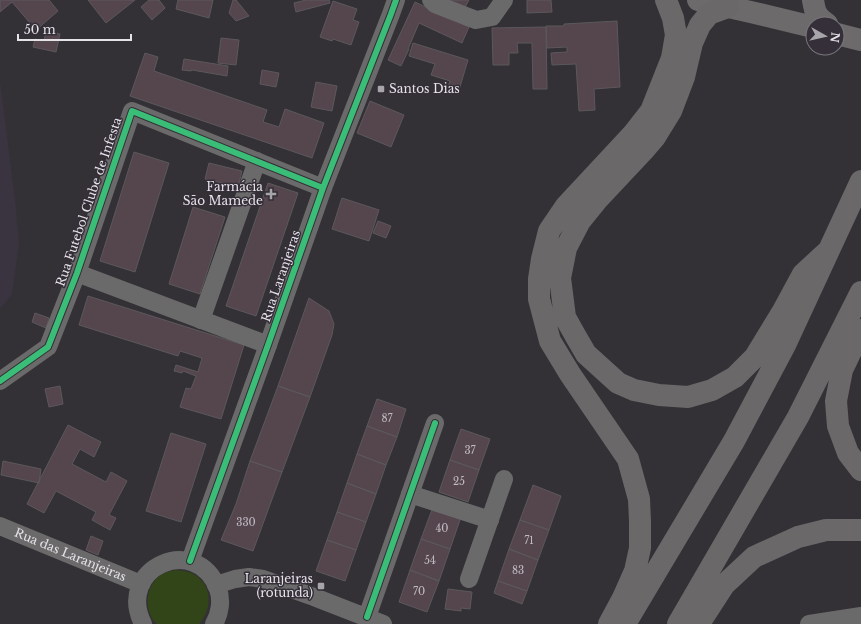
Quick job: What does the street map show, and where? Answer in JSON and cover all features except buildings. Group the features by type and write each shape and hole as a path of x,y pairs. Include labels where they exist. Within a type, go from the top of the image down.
{"highway":[{"path":"609,624 623,598 634,571 640,548 639,499 628,459 570,374 550,341 539,299 539,279 542,259 550,231 566,206 633,134 652,111 672,58 676,35 673,18 666,0"},
{"path":"728,7 709,14 700,25 692,43 684,77 671,111 655,137 597,200 580,221 566,248 560,278 565,317 586,354 618,383 634,390 659,395 688,397 712,390 735,378 755,357 783,311 802,274 829,250"},
{"path":"625,624 734,441 786,345 861,181"},
{"path":"678,624 798,418 861,292"},
{"path":"861,330 842,370 836,401 838,426 848,452 861,470"},
{"path":"697,624 702,619 724,585 754,557 798,537 826,530 861,530"}],"main road":[{"path":"698,0 755,12 805,25"},
{"path":"755,12 776,0"},
{"path":"812,0 814,10 818,16"}],"street":[{"name":"Rua Laranjeiras","path":"190,562 323,188 396,0"},
{"path":"431,0 435,4 476,20 492,17 504,0"},
{"name":"Rua Futebol Clube de Infesta","path":"0,381 48,347 77,273 132,111 323,188"},
{"path":"202,320 258,161"},
{"path":"77,273 268,345"},
{"path":"367,617 435,423"},
{"path":"469,579 504,479"},
{"path":"410,494 490,520"},
{"name":"Rua das Laranjeiras","path":"0,526 141,584"},
{"path":"143,624 137,610 137,595 142,581 151,570 163,563 177,560 192,562 204,569 214,580 220,593 220,606 215,624"},
{"path":"216,585 235,579 249,577 263,579 383,624"},
{"path":"809,624 861,616"}],"shaded area":[{"path":"0,81 19,243 12,294 0,309"}],"green space":[{"path":"176,570 186,571 193,574 201,580 208,592 208,605 199,624 157,624 150,615 148,608 148,595 150,589 156,579 161,575"}],"cycle path":[{"path":"190,561 323,188 396,0"},
{"path":"0,381 48,347 77,273 132,111 323,188"},
{"path":"367,617 435,423"}],"place":[{"name":"Santos Dias","path":"381,89"},
{"name":"Farmácia São Mamede","path":"271,194"},
{"name":"Laranjeiras (rotunda)","path":"321,586"}]}
